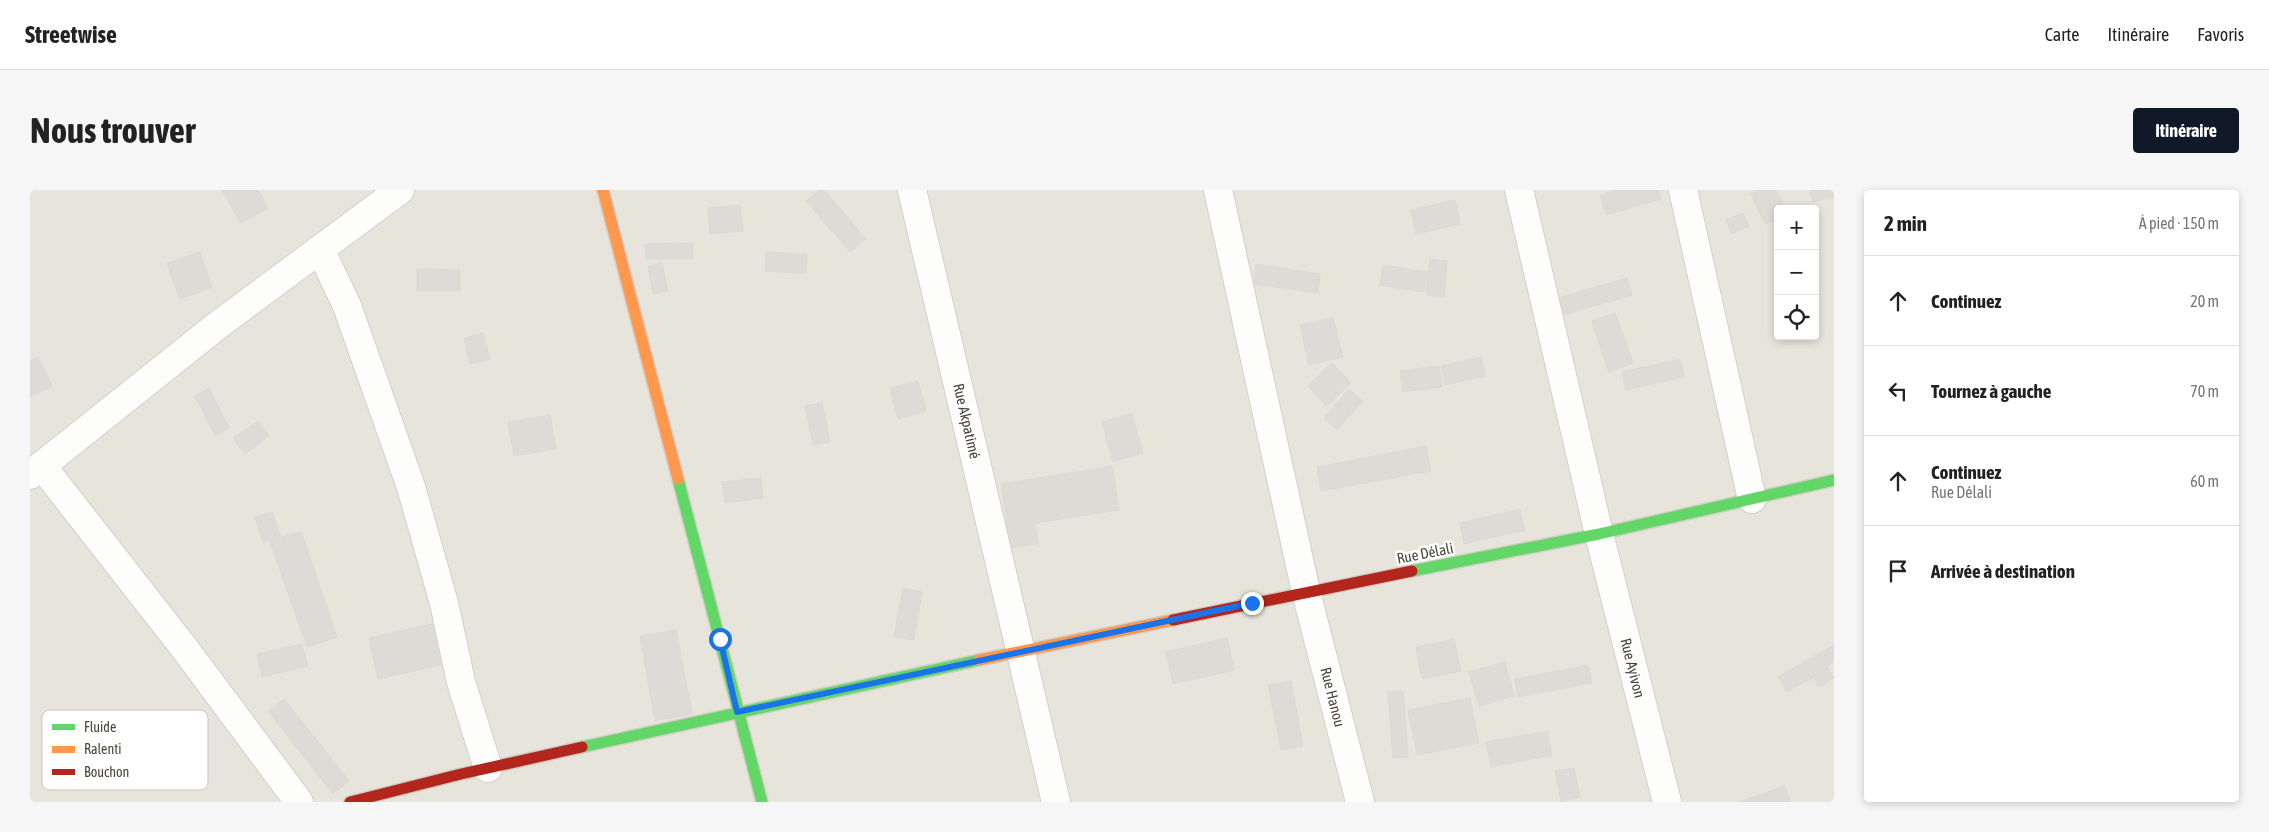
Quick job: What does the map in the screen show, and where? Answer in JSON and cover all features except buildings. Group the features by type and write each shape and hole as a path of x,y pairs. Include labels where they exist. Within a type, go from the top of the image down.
{"street":[{"path":"300,802 185,649 36,470 218,324 400,190"},
{"path":"603,190 720,639 737,712 762,802"},
{"name":"Rue Akpatimé","path":"912,190 1056,802"},
{"name":"Rue Hanou","path":"1218,190 1306,592 1360,802"},
{"name":"Rue Ayivon","path":"1518,190 1599,534 1667,802"},
{"path":"1683,190 1752,499"},
{"path":"320,249 348,306 411,487 444,603 461,682 488,768"},
{"name":"Rue Délali","path":"350,802 488,768 737,712 1306,592 1599,534 1834,480"}],"shaded area":[{"path":"30,190 1834,190 1834,802 30,802"}],"traffic: fast":[{"path":"678,479 762,802"},
{"path":"1412,571 1599,534 1834,480"},
{"path":"582,747 979,660"}],"traffic: slow":[{"path":"603,190 678,479"},
{"path":"979,660 1173,620"}],"traffic: jam":[{"path":"1173,620 1412,571"},
{"path":"350,802 461,774 582,747"}],"route":[{"path":"720,639 737,712 1252,603"}]}
